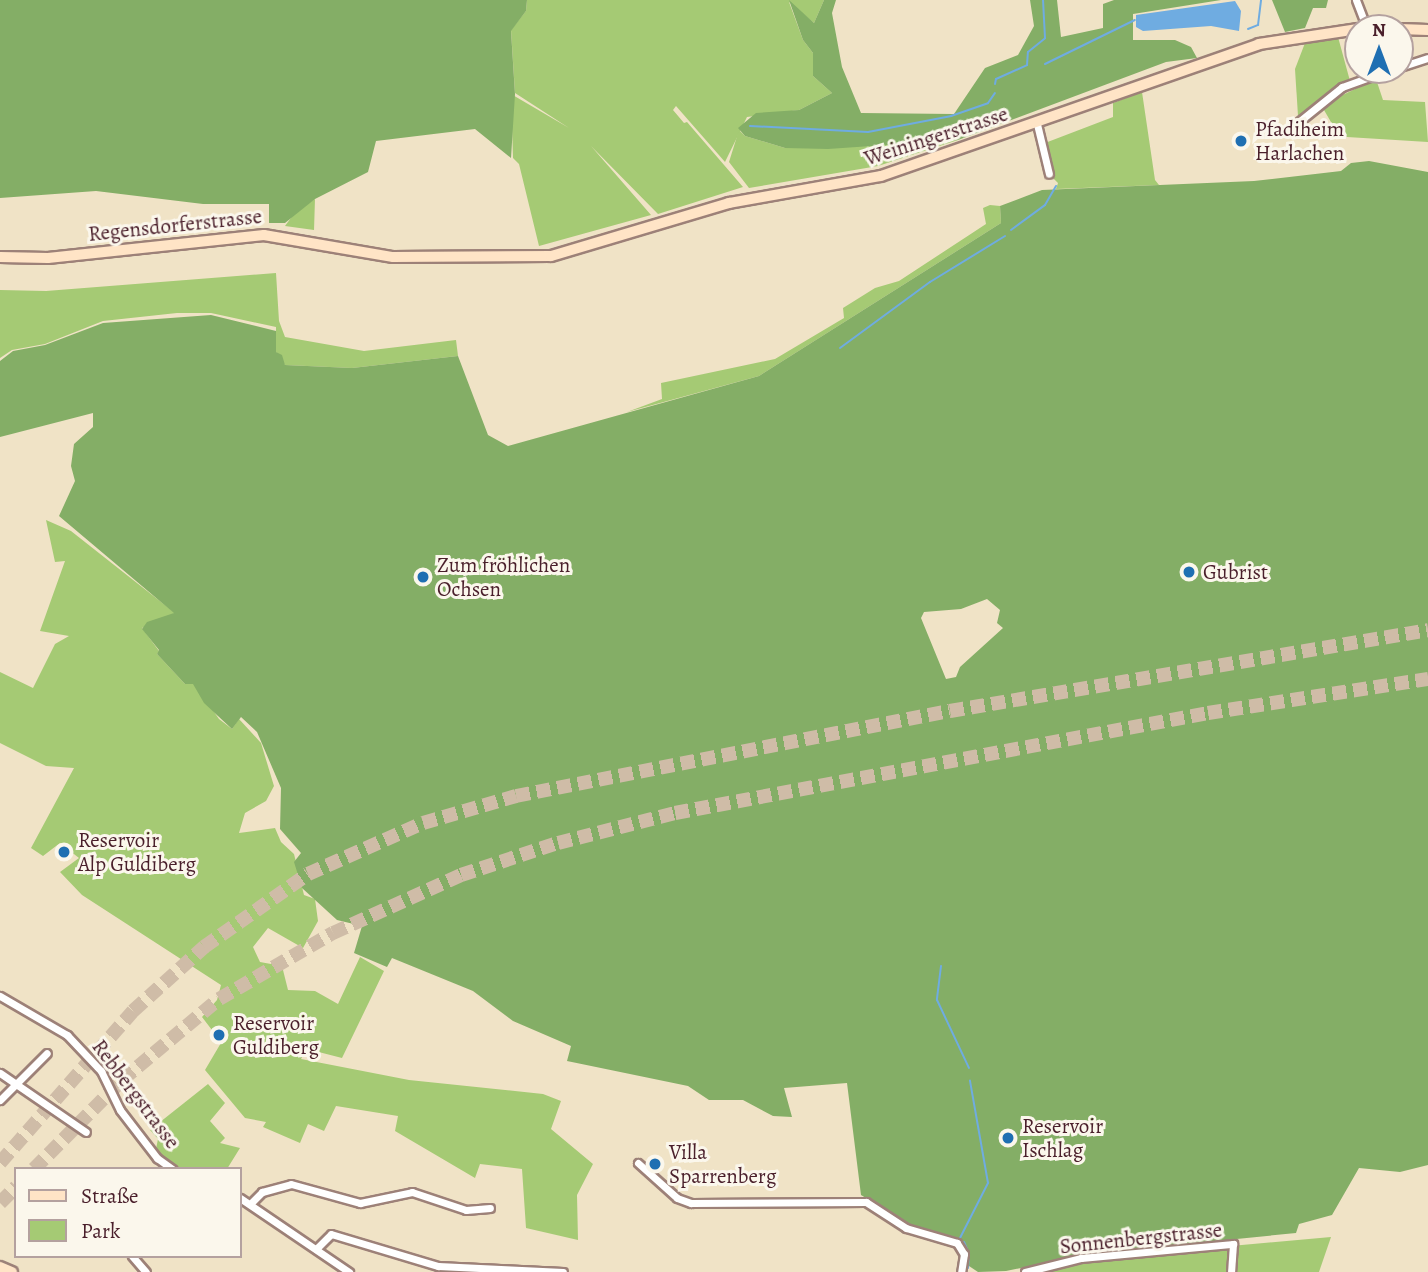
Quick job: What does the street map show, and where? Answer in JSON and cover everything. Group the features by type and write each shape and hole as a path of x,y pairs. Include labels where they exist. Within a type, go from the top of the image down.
{"street":[{"name":"Weiningerstrasse","path":"520,258 558,255 729,203 881,176 1037,124 1247,47 1344,31"},
{"path":"1296,124 1342,87 1350,84"},
{"path":"1037,124 1049,174"},
{"name":"Regensdorferstrasse","path":"0,257 48,258 275,235 393,257 520,258"},
{"name":"Rebbergstrasse","path":"0,996 67,1035 101,1071 121,1110 157,1158 169,1167"},
{"path":"0,1100 47,1053"},
{"path":"0,1073 86,1132"},
{"path":"638,1163 677,1198 691,1203 866,1202 906,1228 957,1243 964,1254 961,1272"},
{"path":"250,1204 267,1189 291,1184 360,1203 411,1192 466,1209 489,1208"},
{"path":"242,1199 349,1272"},
{"path":"316,1249 331,1234 438,1266 563,1272"},
{"name":"Sonnenbergstrasse","path":"1025,1272 1081,1258 1233,1244 1231,1272"},
{"path":"134,1258 146,1272"},
{"path":"0,1267 12,1272"}],"green space":[{"path":"0,0 527,0 526,11 511,31 515,94 511,158 475,129 376,141 368,172 315,199 285,223 269,223 269,204 203,204 96,191 0,198"},
{"path":"527,0 824,0 814,23 789,2 803,40 813,53 813,76 832,93 799,110 747,117 725,162 676,106 673,110 684,123 687,122 743,187 658,214 591,146 651,215 539,246 519,164 513,158 511,94 569,128 515,93 511,30 526,11"},
{"path":"789,0 814,23 824,0 836,0 832,13 842,67 861,113 954,114 985,68 1018,55 1034,26 1030,0 1057,0 1061,37 1103,28 1103,4 1114,0 1221,0 1133,14 1133,40 1175,40 1191,47 1197,58 1166,62 958,140 828,149 785,148 745,136 738,128 756,113 799,110 832,93 813,76 813,53 803,40"},
{"path":"1272,0 1328,0 1326,8 1313,8 1305,28 1285,32"},
{"path":"1338,37 1344,59 1346,84 1298,116 1295,69 1305,43"},
{"path":"1366,84 1378,84 1383,100 1425,102 1428,142 1347,137 1335,129 1324,110 1326,103"},
{"path":"1142,92 1155,180 1159,185 1056,189 1058,183 1052,177 1045,143 1113,117 1113,103"},
{"path":"739,130 745,136 785,148 958,140 878,166 749,188 729,162"},
{"path":"1369,161 1428,172 1428,1165 1400,1172 1359,1168 1332,1215 1299,1224 1296,1233 1095,1253 1006,1271 978,1272 966,1264 964,1247 955,1238 921,1231 861,1195 847,1083 784,1088 792,1117 773,1116 743,1100 709,1100 688,1086 567,1061 571,1046 513,1021 473,991 392,958 387,967 354,953 362,926 337,920 302,888 294,862 301,853 280,829 281,788 257,732 241,717 232,729 204,703 193,684 185,684 157,654 159,650 142,629 147,622 174,613 59,516 75,481 71,466 74,444 93,427 93,413 0,437 0,361 13,351 45,345 103,323 211,315 276,331 276,352 282,355 285,365 352,368 458,356 488,435 508,446 759,376 1001,223 1000,206 1042,190 1254,181 1341,171 1351,163","holes":["987,599 1000,610 997,623 1003,628 960,667 956,677 946,679 921,618 924,612 961,609"]},
{"path":"315,199 314,230 285,226 296,211"},
{"path":"990,205 1000,206 1001,223 759,376 627,412 662,399 661,383 775,359 844,318 843,308 875,288 899,281 986,224 983,208"},
{"path":"276,273 279,321 285,337 364,351 456,340 458,356 352,368 285,365 276,352 276,327 211,313 177,313 103,321 45,344 12,350 0,358 0,290 46,291"},
{"path":"46,520 71,531 175,613 142,628 159,651 157,654 185,684 194,683 219,719 232,729 239,719 261,743 274,786 266,801 245,813 239,833 275,828 281,842 294,854 304,895 315,899 318,921 303,948 268,928 253,947 260,962 282,966 288,990 315,991 338,1004 360,957 384,971 342,1058 307,1049 301,1059 409,1080 543,1094 561,1101 551,1129 593,1164 577,1195 578,1240 526,1228 522,1169 480,1164 475,1178 395,1131 398,1116 336,1106 324,1131 308,1124 300,1143 263,1127 266,1122 245,1118 205,1070 228,1031 224,1027 215,1034 202,1017 217,1000 221,985 82,895 60,872 79,858 60,843 43,856 31,848 74,768 46,766 0,743 0,672 33,688 55,644 69,636 40,631 65,561 55,562"},
{"path":"208,1084 225,1103 210,1121 225,1138 220,1143 240,1148 228,1167 173,1167 156,1149 158,1139 150,1130"},
{"path":"1331,1237 1319,1272 1031,1272 1077,1260"}],"water":[{"path":"1235,1 1241,11 1239,31 1211,26 1143,31 1136,27 1136,15"}],"waterway":[{"path":"995,84 996,79 1027,65 1028,52 1045,38 1043,0"},
{"path":"1248,29 1258,25 1261,0"},
{"path":"1045,64 1135,20"},
{"path":"750,126 868,132 951,116 988,103 995,93"},
{"path":"1011,230 1045,205 1056,186"},
{"path":"840,348 930,282 1005,236"},
{"path":"941,966 937,1000 969,1068"},
{"path":"960,1238 988,1183 970,1081"},
{"path":"964,1242 969,1254 968,1268"}],"tunnel":[{"path":"0,1163 133,1011 204,947 308,874 423,823 516,796 950,711 1428,630"},
{"path":"36,1167 122,1080 219,999 333,933 461,875 558,843 675,813 1208,713 1428,679"},
{"path":"0,1203 14,1189"}],"place":[{"name":"Pfadiheim Harlachen","path":"1241,141"},
{"name":"Gubrist","path":"1189,572"},
{"name":"Zum fröhlichen Ochsen","path":"423,577"},
{"name":"Reservoir Alp Guldiberg","path":"64,852"},
{"name":"Reservoir Guldiberg","path":"219,1035"},
{"name":"Reservoir Ischlag","path":"1008,1138"},
{"name":"Villa Sparrenberg","path":"655,1164"}]}
